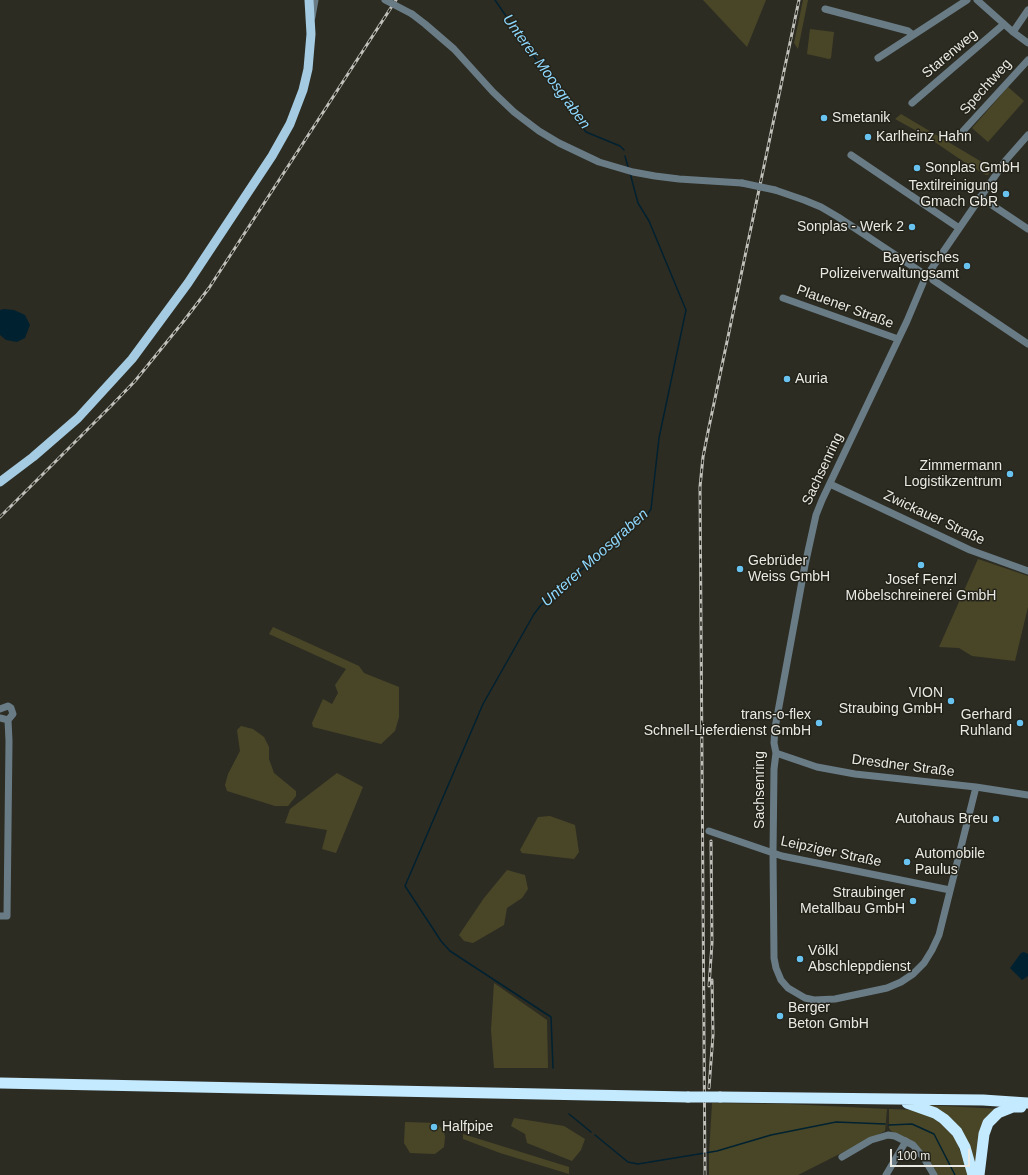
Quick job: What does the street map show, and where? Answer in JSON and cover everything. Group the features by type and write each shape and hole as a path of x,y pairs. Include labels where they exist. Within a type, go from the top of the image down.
{"highway":[{"path":"0,1083 688,1097 983,1100 1028,1103"},
{"path":"897,1100 935,1112 951,1125 957,1132 965,1147 973,1175"},
{"path":"979,1175 984,1134 988,1123 998,1113 1013,1107 1028,1107"}],"main road":[{"path":"0,482 33,458 78,418 132,359 188,283 265,168 290,124 303,90 310,52 311,24 309,0"}],"street":[{"path":"311,24 316,0"},
{"path":"385,0 412,14 436,32 454,49 493,92 514,112 538,131 580,154 614,167 633,172 655,176 742,183 775,190 804,200 821,207 921,272"},
{"path":"878,58 957,3 967,0"},
{"path":"977,0 1013,32 1028,43"},
{"path":"825,9 908,31 913,35"},
{"path":"1013,32 1028,10"},
{"name":"Starenweg","path":"912,103 1004,24"},
{"name":"Spechtweg","path":"963,131 1028,60"},
{"path":"930,270 1006,160 1028,136"},
{"path":"851,155 959,228"},
{"path":"980,197 1028,229"},
{"path":"921,272 930,270"},
{"path":"930,270 933,274 933,280"},
{"path":"921,272 920,276 923,282 929,283 933,280"},
{"path":"933,280 1028,344"},
{"name":"Sachsenring","path":"923,282 898,340 816,516 809,544 775,728 774,743 776,753 774,769 773,853 774,958 781,980 788,988 805,998 814,1000 835,999 875,991 901,982 913,974 924,963 939,935 976,787"},
{"name":"Plauener Straße","path":"783,298 898,340"},
{"name":"Zwickauer Straße","path":"830,484 970,550 1028,571"},
{"path":"0,709 8,706 11,708 13,714 8,720 10,741 7,916 0,916"},
{"path":"0,718 8,720"},
{"name":"Dresdner Straße","path":"776,753 817,767 855,774 976,787 1028,795"},
{"name":"Leipziger Straße","path":"709,832 789,858 950,890"},
{"path":"842,1157 871,1140 882,1136 895,1136 913,1145 918,1150 934,1175"},
{"path":"886,1175 906,1141"}],"shaded area":[{"path":"703,0 766,0 747,47"},
{"path":"803,0 808,0 798,49 794,43"},
{"path":"810,29 834,32 831,58 829,59 807,54"},
{"path":"1008,87 1024,101 988,142 972,128"},
{"path":"901,114 992,168 988,175 967,164 926,136 895,119"},
{"path":"978,559 1028,576 1028,607 1015,661 972,656 959,648 939,647"},
{"path":"273,627 359,666 364,673 399,687 399,717 395,731 381,744 313,727 312,723 323,699 332,704 338,693 335,685 346,669 269,634"},
{"path":"241,726 253,729 264,737 269,747 269,759 274,773 296,791 296,796 288,806 275,806 227,791 225,785 228,774 240,751 237,730"},
{"path":"337,773 363,787 336,853 322,849 327,830 285,823 290,809"},
{"path":"550,816 575,825 579,852 574,859 522,853 520,850 538,817"},
{"path":"507,870 525,875 528,889 522,898 507,908 504,925 473,943 464,941 459,935 484,898"},
{"path":"494,983 547,1020 548,1068 494,1068 491,1030"},
{"path":"712,1103 787,1104 887,1109 885,1131 798,1175 709,1175"},
{"path":"925,1105 1001,1109 991,1115 976,1169 968,1147"},
{"path":"889,1109 916,1110 938,1118 954,1135 969,1175 937,1175 913,1142 891,1131 889,1128"},
{"path":"514,1118 564,1126 585,1139 581,1150 572,1161 527,1143 525,1134 511,1126"},
{"path":"405,1122 437,1123 444,1131 444,1147 435,1154 410,1153 404,1143"},
{"path":"463,1134 569,1167 569,1174 500,1153 463,1139"}],"water":[{"path":"0,310 14,310 25,315 30,325 25,338 17,342 6,340 0,335"},
{"path":"1024,952 1028,954 1028,976 1022,980 1010,968 1021,953"}],"waterway":[{"name":"Unterer Moosgraben","path":"495,0 586,132 620,146 624,150"},
{"name":"Unterer Moosgraben","path":"625,156 628,167"},
{"name":"Unterer Moosgraben","path":"553,1068 551,1017 450,951 441,941 405,886 483,704 534,614 551,595 647,515 651,509 659,438 686,310 649,221 638,203 630,173"},
{"path":"569,1114 591,1132"},
{"path":"595,1135 628,1162 638,1164 717,1151 771,1135 836,1122 885,1124"},
{"path":"889,1125 912,1124 934,1134 955,1175"}],"railway":[{"path":"0,517 135,381 183,322 209,288 396,0"},
{"path":"705,1175 700,487 703,457 709,427 799,0"},
{"path":"709,986 712,943 711,841"},
{"path":"709,1088 713,1035 712,980"}],"place":[{"name":"Smetanik","path":"824,118"},
{"name":"Karlheinz Hahn","path":"868,137"},
{"name":"Sonplas GmbH","path":"917,168"},
{"name":"Textilreinigung Gmach GbR","path":"1006,194"},
{"name":"Sonplas - Werk 2","path":"912,227"},
{"name":"Bayerisches Polizeiverwaltungsamt","path":"967,266"},
{"name":"Auria","path":"787,379"},
{"name":"Zimmermann Logistikzentrum","path":"1010,474"},
{"name":"Josef Fenzl Möbelschreinerei GmbH","path":"921,565"},
{"name":"Gebrüder Weiss GmbH","path":"740,569"},
{"name":"VION Straubing GmbH","path":"951,701"},
{"name":"trans-o-flex Schnell-Lieferdienst GmbH","path":"819,723"},
{"name":"Gerhard Ruhland","path":"1020,723"},
{"name":"Autohaus Breu","path":"996,819"},
{"name":"Automobile Paulus","path":"907,862"},
{"name":"Straubinger Metallbau GmbH","path":"913,901"},
{"name":"Völkl Abschleppdienst","path":"800,959"},
{"name":"Berger Beton GmbH","path":"780,1016"},
{"name":"Halfpipe","path":"434,1127"}]}
